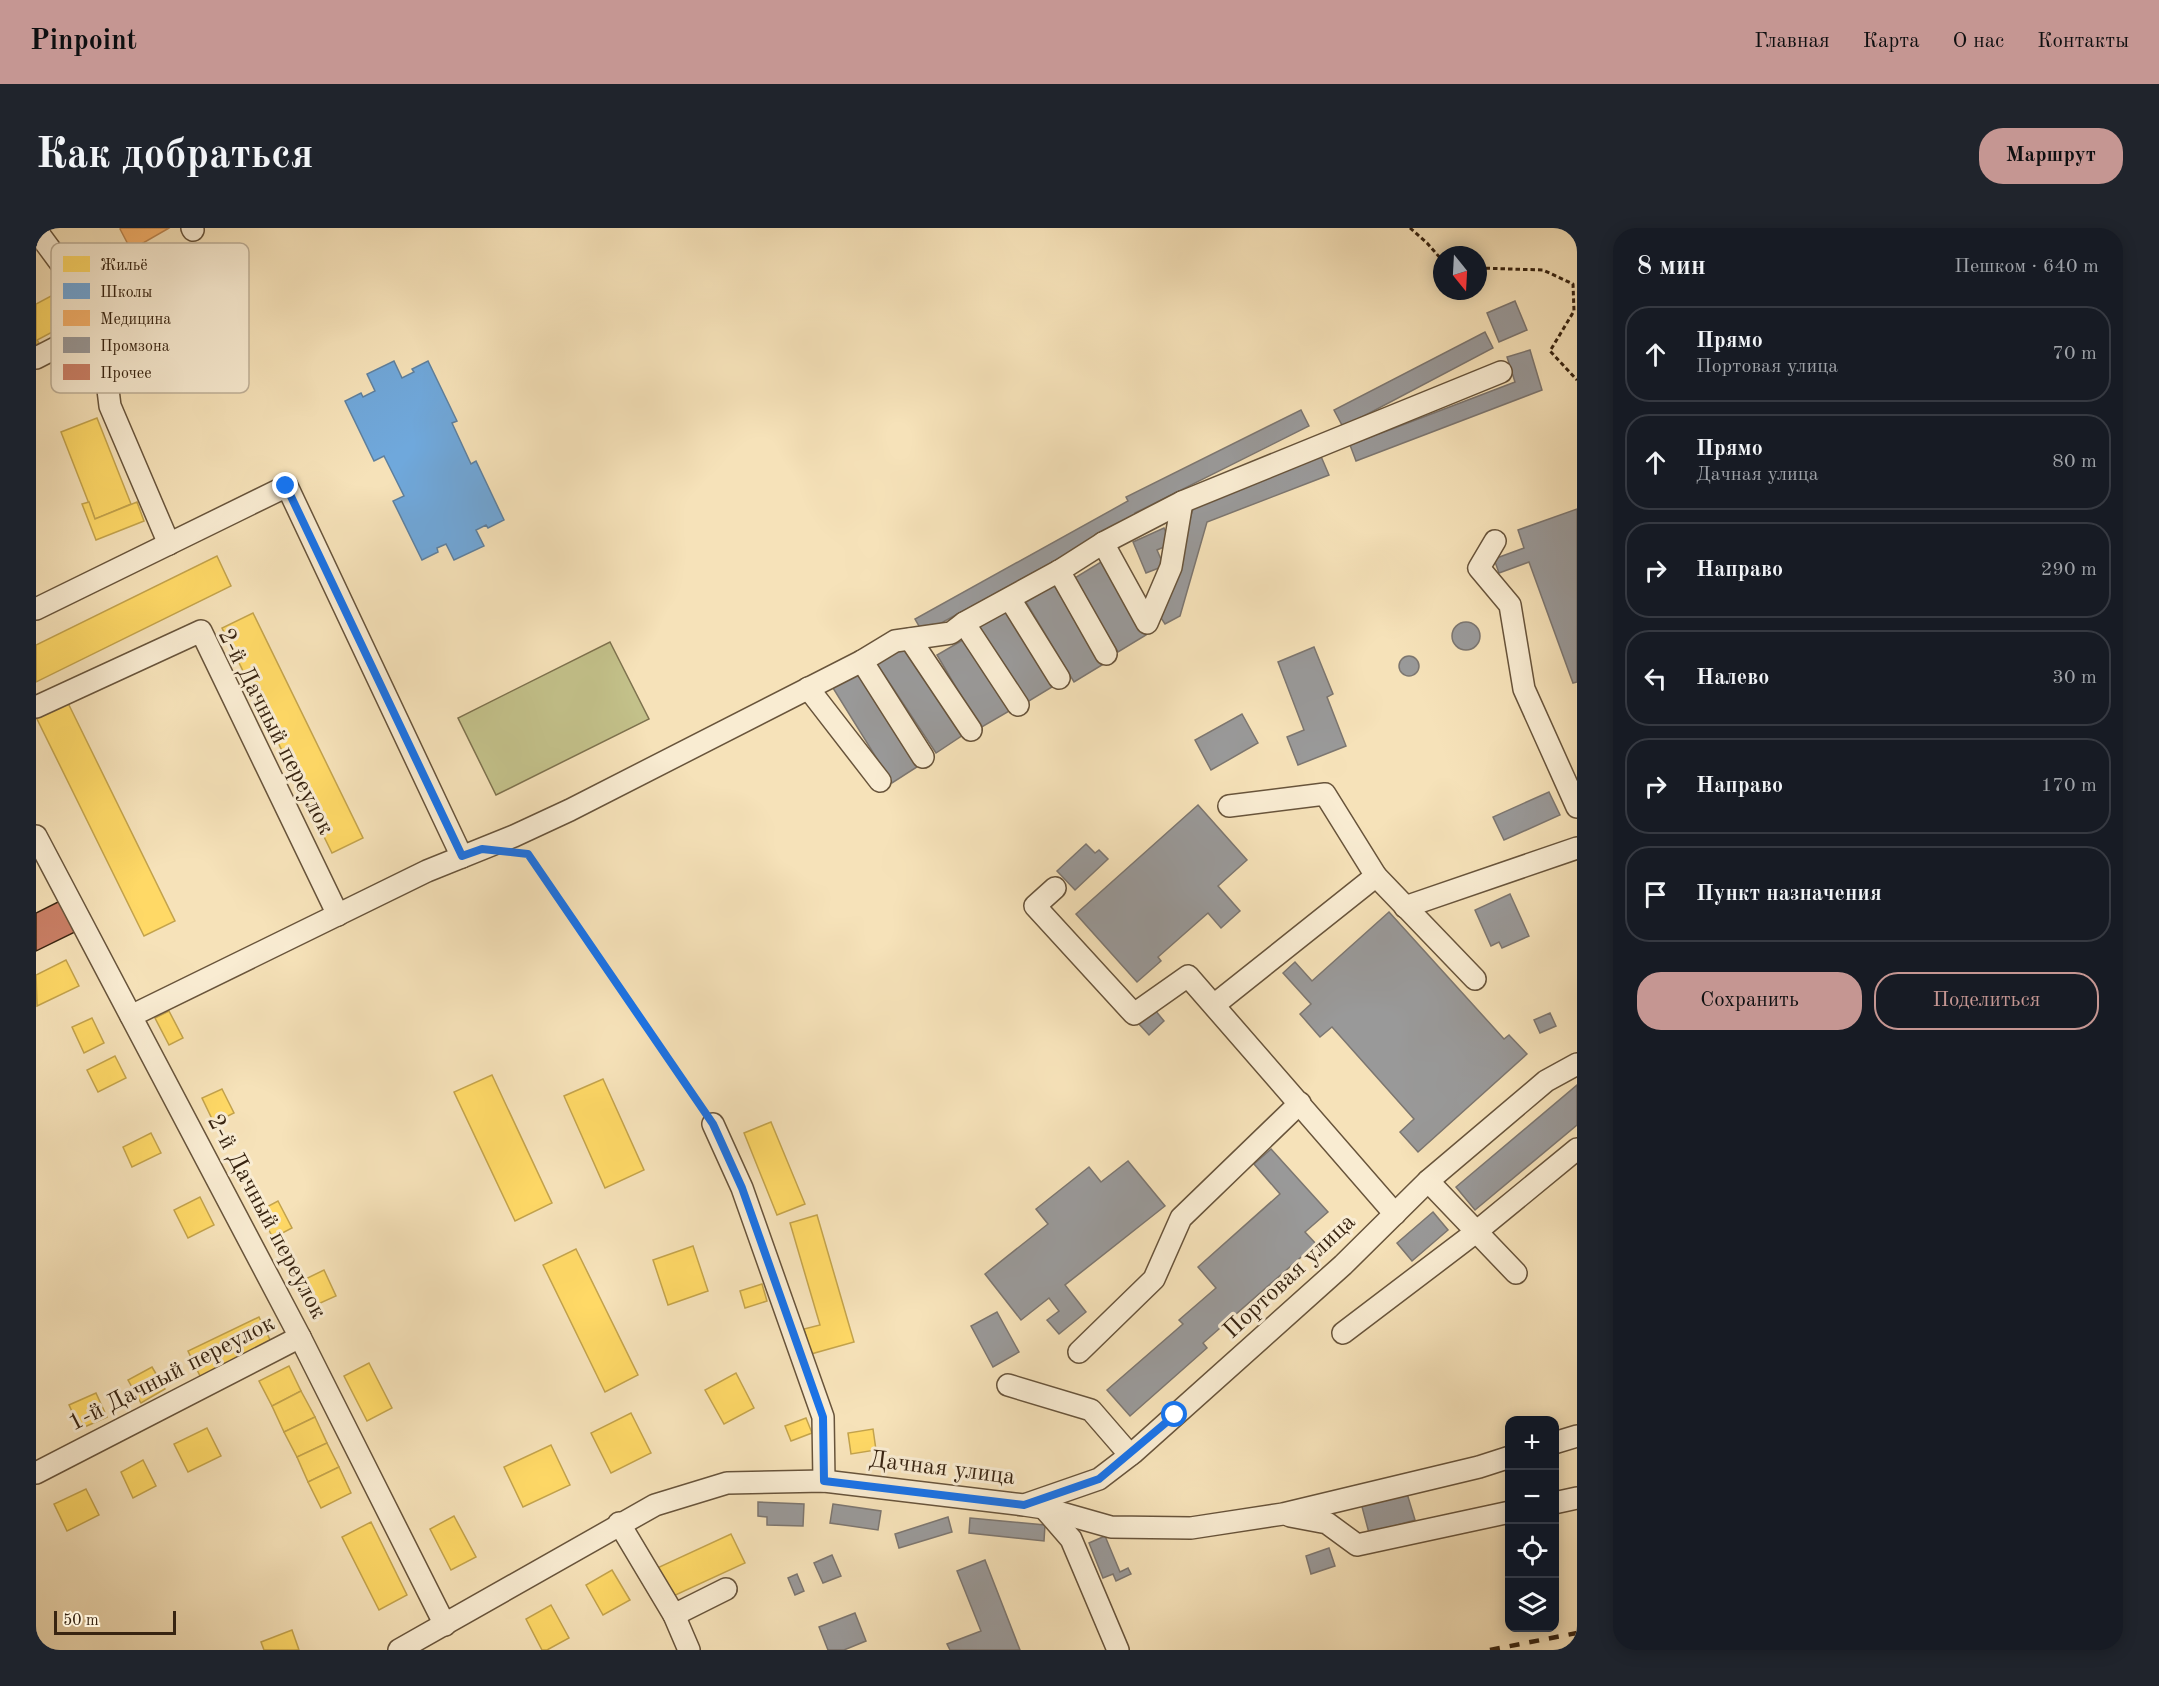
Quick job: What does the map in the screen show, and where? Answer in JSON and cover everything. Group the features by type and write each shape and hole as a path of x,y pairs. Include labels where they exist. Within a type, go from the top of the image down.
{"street":[{"path":"40,242 51,255"},
{"path":"36,358 51,350"},
{"path":"131,1016 427,871 514,836 570,810 861,661 895,641 951,633 964,623 1059,571 1103,543 1182,502 1502,372"},
{"path":"108,393 110,406 169,544"},
{"path":"36,609 286,486 462,856"},
{"path":"1103,543 1147,623 1171,567 1182,502"},
{"path":"1495,541 1479,568 1510,605 1524,689 1577,807"},
{"path":"1059,571 1106,654"},
{"path":"1010,599 1059,678"},
{"path":"964,623 1018,705"},
{"name":"2-й Дачный переулок","path":"36,707 201,631 338,915"},
{"path":"910,639 971,730"},
{"path":"861,661 923,757"},
{"path":"808,688 880,781"},
{"path":"1229,807 1325,794 1376,876 1474,979"},
{"name":"2-й Дачный переулок","path":"36,836 300,1337 445,1625"},
{"path":"1405,907 1577,848"},
{"path":"1214,1005 1376,876"},
{"path":"1055,888 1035,906 1134,1014 1188,976 1395,1214"},
{"name":"Портовая улица","path":"1034,1506 1099,1479 1130,1455 1334,1273 1428,1181 1546,1081 1577,1064"},
{"path":"1079,1352 1154,1279 1181,1218 1300,1103"},
{"path":"713,1124 742,1188 823,1417 824,1481"},
{"path":"1343,1334 1476,1232 1577,1149"},
{"path":"1428,1181 1516,1273"},
{"name":"1-й Дачный переулок","path":"36,1473 300,1337"},
{"path":"1008,1385 1091,1410 1130,1455"},
{"path":"1559,1441 1577,1436"},
{"name":"Дачная улица","path":"399,1650 655,1504 727,1483 824,1481 1034,1506 1111,1527 1191,1528 1283,1514 1479,1467 1505,1458"},
{"path":"1559,1502 1577,1498"},
{"path":"1034,1506 1071,1539 1118,1650"},
{"path":"1283,1514 1327,1523 1357,1545 1505,1513"},
{"path":"619,1523 674,1615 689,1650"},
{"path":"674,1615 726,1589"}],"path":[{"path":"1410,228 1433,250"},
{"path":"1487,268 1543,270 1573,284 1574,311 1550,351 1577,380"},
{"path":"516,852 528,854 713,1124"}],"shaded area":[{"path":"610,642 649,719 496,795 458,718"}],"building: Жильё":[{"path":"51,296 51,333 37,340 39,343 36,344 36,304"},
{"path":"97,418 131,504 95,519 61,432"},
{"path":"89,502 95,519 137,502 144,521 96,540 82,504"},
{"path":"217,556 231,586 36,682 36,645"},
{"path":"253,613 363,838 332,853 222,628"},
{"path":"67,701 175,921 144,936 36,717"},
{"path":"66,960 79,986 37,1006 36,975"},
{"path":"169,1011 183,1038 169,1045 155,1018"},
{"path":"92,1018 104,1043 84,1053 72,1027"},
{"path":"115,1056 126,1078 98,1092 87,1070"},
{"path":"492,1075 552,1203 515,1221 454,1092"},
{"path":"603,1079 644,1170 605,1188 564,1096"},
{"path":"222,1089 234,1113 214,1123 202,1098"},
{"path":"771,1122 805,1204 777,1215 744,1133"},
{"path":"151,1133 161,1153 132,1167 123,1147"},
{"path":"200,1197 214,1225 188,1238 174,1210"},
{"path":"278,1201 292,1228 273,1238 259,1211"},
{"path":"817,1215 854,1342 811,1354 804,1329 820,1325 790,1223"},
{"path":"693,1246 708,1291 668,1305 653,1260"},
{"path":"576,1249 638,1375 605,1392 543,1265"},
{"path":"324,1270 336,1296 307,1309 295,1284"},
{"path":"762,1284 767,1301 745,1308 740,1291"},
{"path":"259,1317 272,1344 201,1378 188,1351"},
{"path":"369,1363 392,1408 367,1421 344,1376"},
{"path":"289,1366 301,1391 272,1406 259,1381"},
{"path":"152,1367 165,1389 141,1403 128,1380"},
{"path":"736,1373 754,1408 724,1424 705,1390"},
{"path":"301,1391 315,1417 284,1432 272,1406"},
{"path":"96,1393 107,1417 80,1429 69,1405"},
{"path":"631,1413 651,1453 611,1473 591,1433"},
{"path":"315,1417 327,1443 297,1457 284,1432"},
{"path":"806,1418 812,1433 791,1441 785,1426"},
{"path":"207,1428 221,1456 188,1472 174,1444"},
{"path":"873,1429 876,1450 851,1454 848,1433"},
{"path":"327,1443 339,1467 308,1482 297,1457"},
{"path":"551,1445 570,1485 523,1507 504,1467"},
{"path":"143,1460 156,1486 133,1498 121,1472"},
{"path":"339,1467 351,1493 321,1508 308,1482"},
{"path":"86,1489 99,1515 67,1531 54,1504"},
{"path":"454,1516 476,1557 451,1570 430,1529"},
{"path":"371,1522 407,1595 379,1610 342,1537"},
{"path":"731,1534 745,1563 669,1598 655,1569"},
{"path":"612,1570 630,1600 603,1615 586,1585"},
{"path":"551,1605 569,1638 547,1650 542,1650 526,1619"},
{"path":"292,1630 299,1650 264,1650 261,1642"}],"building: Школы":[{"path":"394,361 402,378 414,372 412,369 428,361 457,421 452,423 471,464 476,461 504,520 488,528 486,525 476,530 484,546 454,560 446,544 437,548 438,552 422,560 393,501 404,496 384,456 374,461 345,401 361,393 363,397 375,391 367,374"}],"building: Медицина":[{"path":"121,228 169,228 143,243 127,243"}],"building: Промзона":[{"path":"1515,301 1527,330 1499,342 1487,313"},
{"path":"1485,332 1493,348 1343,427 1334,410"},
{"path":"1530,350 1542,390 1356,461 1350,445 1515,382 1507,357"},
{"path":"1301,410 1309,426 1135,513 1136,516 923,633 915,619 1128,501 1126,497"},
{"path":"1320,454 1329,475 1207,522 1180,616 1165,624 1161,618 1195,502"},
{"path":"1577,509 1577,682 1573,683 1529,562 1499,573 1494,559 1524,548 1518,530"},
{"path":"1164,528 1171,544 1157,550 1164,566 1146,573 1133,542"},
{"path":"1101,562 1146,635 1118,652 1073,579"},
{"path":"1054,585 1102,665 1074,682 1026,602"},
{"path":"1007,608 1052,687 1024,704 978,624"},
{"path":"1466,622 1476,626 1480,636 1476,646 1466,650 1456,646 1452,636 1456,626"},
{"path":"968,637 1011,710 980,728 937,655"},
{"path":"904,646 963,735 936,753 877,664"},
{"path":"1314,647 1333,694 1327,697 1346,746 1298,765 1287,737 1304,730 1278,662"},
{"path":"1405,656 1413,656 1419,662 1419,670 1413,676 1405,676 1399,670 1399,662"},
{"path":"861,671 920,765 892,783 833,688"},
{"path":"1242,714 1258,743 1211,770 1195,740"},
{"path":"1549,792 1560,815 1504,840 1493,817"},
{"path":"1198,805 1247,860 1218,886 1240,911 1221,928 1208,913 1158,957 1161,961 1137,982 1076,914"},
{"path":"1086,844 1095,853 1099,850 1108,859 1075,890 1057,871"},
{"path":"1510,894 1529,936 1502,948 1499,942 1491,946 1475,910"},
{"path":"1389,912 1504,1039 1509,1035 1527,1054 1418,1152 1400,1132 1414,1119 1332,1027 1320,1037 1300,1014 1311,1004 1283,973 1295,962 1312,981"},
{"path":"1155,1010 1164,1021 1149,1035 1139,1024"},
{"path":"1550,1013 1556,1026 1540,1033 1534,1020"},
{"path":"1577,1085 1577,1125 1475,1210 1456,1187"},
{"path":"1271,1149 1328,1212 1305,1232 1316,1244 1203,1343 1207,1348 1130,1416 1107,1390 1183,1324 1179,1320 1216,1288 1198,1267 1280,1194 1254,1164"},
{"path":"1128,1161 1165,1206 1065,1285 1086,1312 1059,1334 1047,1320 1059,1311 1049,1298 1021,1320 985,1274 1048,1224 1036,1209 1089,1167 1101,1182"},
{"path":"1433,1212 1448,1230 1412,1261 1397,1243"},
{"path":"997,1312 1019,1352 993,1367 971,1326"},
{"path":"1406,1490 1415,1520 1369,1533 1361,1503"},
{"path":"758,1502 804,1504 803,1526 767,1525 767,1517 758,1516"},
{"path":"833,1504 881,1511 878,1530 830,1523"},
{"path":"948,1517 952,1532 899,1548 895,1534"},
{"path":"970,1518 1045,1525 1044,1541 969,1533"},
{"path":"1105,1536 1120,1572 1128,1568 1131,1574 1116,1581 1113,1574 1103,1578 1089,1543"},
{"path":"1329,1548 1335,1566 1311,1574 1306,1556"},
{"path":"832,1555 841,1576 823,1583 814,1563"},
{"path":"985,1560 1020,1650 950,1650 947,1644 981,1631 957,1571"},
{"path":"797,1574 804,1591 795,1595 788,1578"},
{"path":"855,1613 866,1641 844,1650 828,1650 819,1627"}],"building: Прочее":[{"path":"60,901 75,932 36,951 36,913"}],"railway":[{"path":"1490,1650 1577,1633"}],"route":[{"path":"286,486 462,856 482,849 528,854 713,1124 742,1188 823,1417 824,1481 1024,1505 1099,1479 1133,1453 1175,1415"}]}
